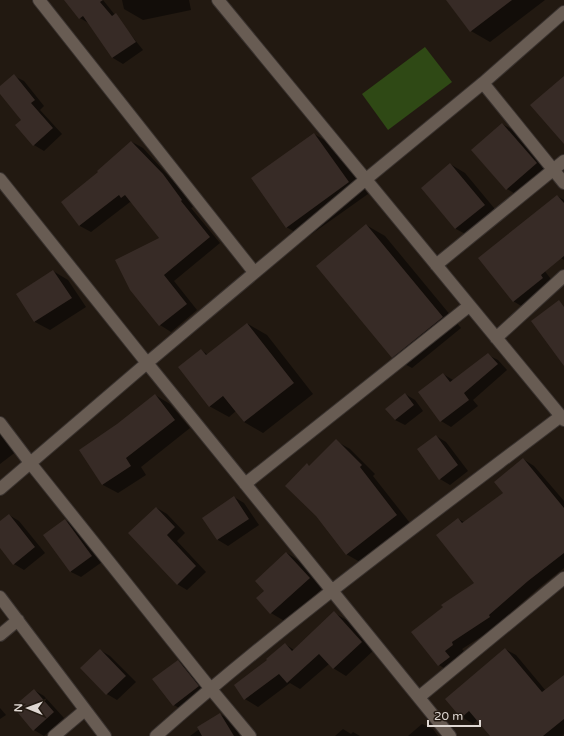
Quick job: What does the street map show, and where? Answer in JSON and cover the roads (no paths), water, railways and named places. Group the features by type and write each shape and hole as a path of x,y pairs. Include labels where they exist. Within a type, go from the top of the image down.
{"street":[{"path":"39,0 254,272"},
{"path":"156,736 210,688 332,590 563,418 365,180 218,0"},
{"path":"0,490 254,272 483,83 564,12"},
{"path":"483,83 564,183"},
{"path":"436,265 564,161"},
{"path":"0,179 147,363 450,736"},
{"path":"496,338 564,276"},
{"path":"246,484 469,306"},
{"path":"0,423 31,464 250,736"},
{"path":"419,697 564,578"},
{"path":"0,597 105,736"},
{"path":"0,635 18,620"},
{"path":"54,736 85,710"}]}
